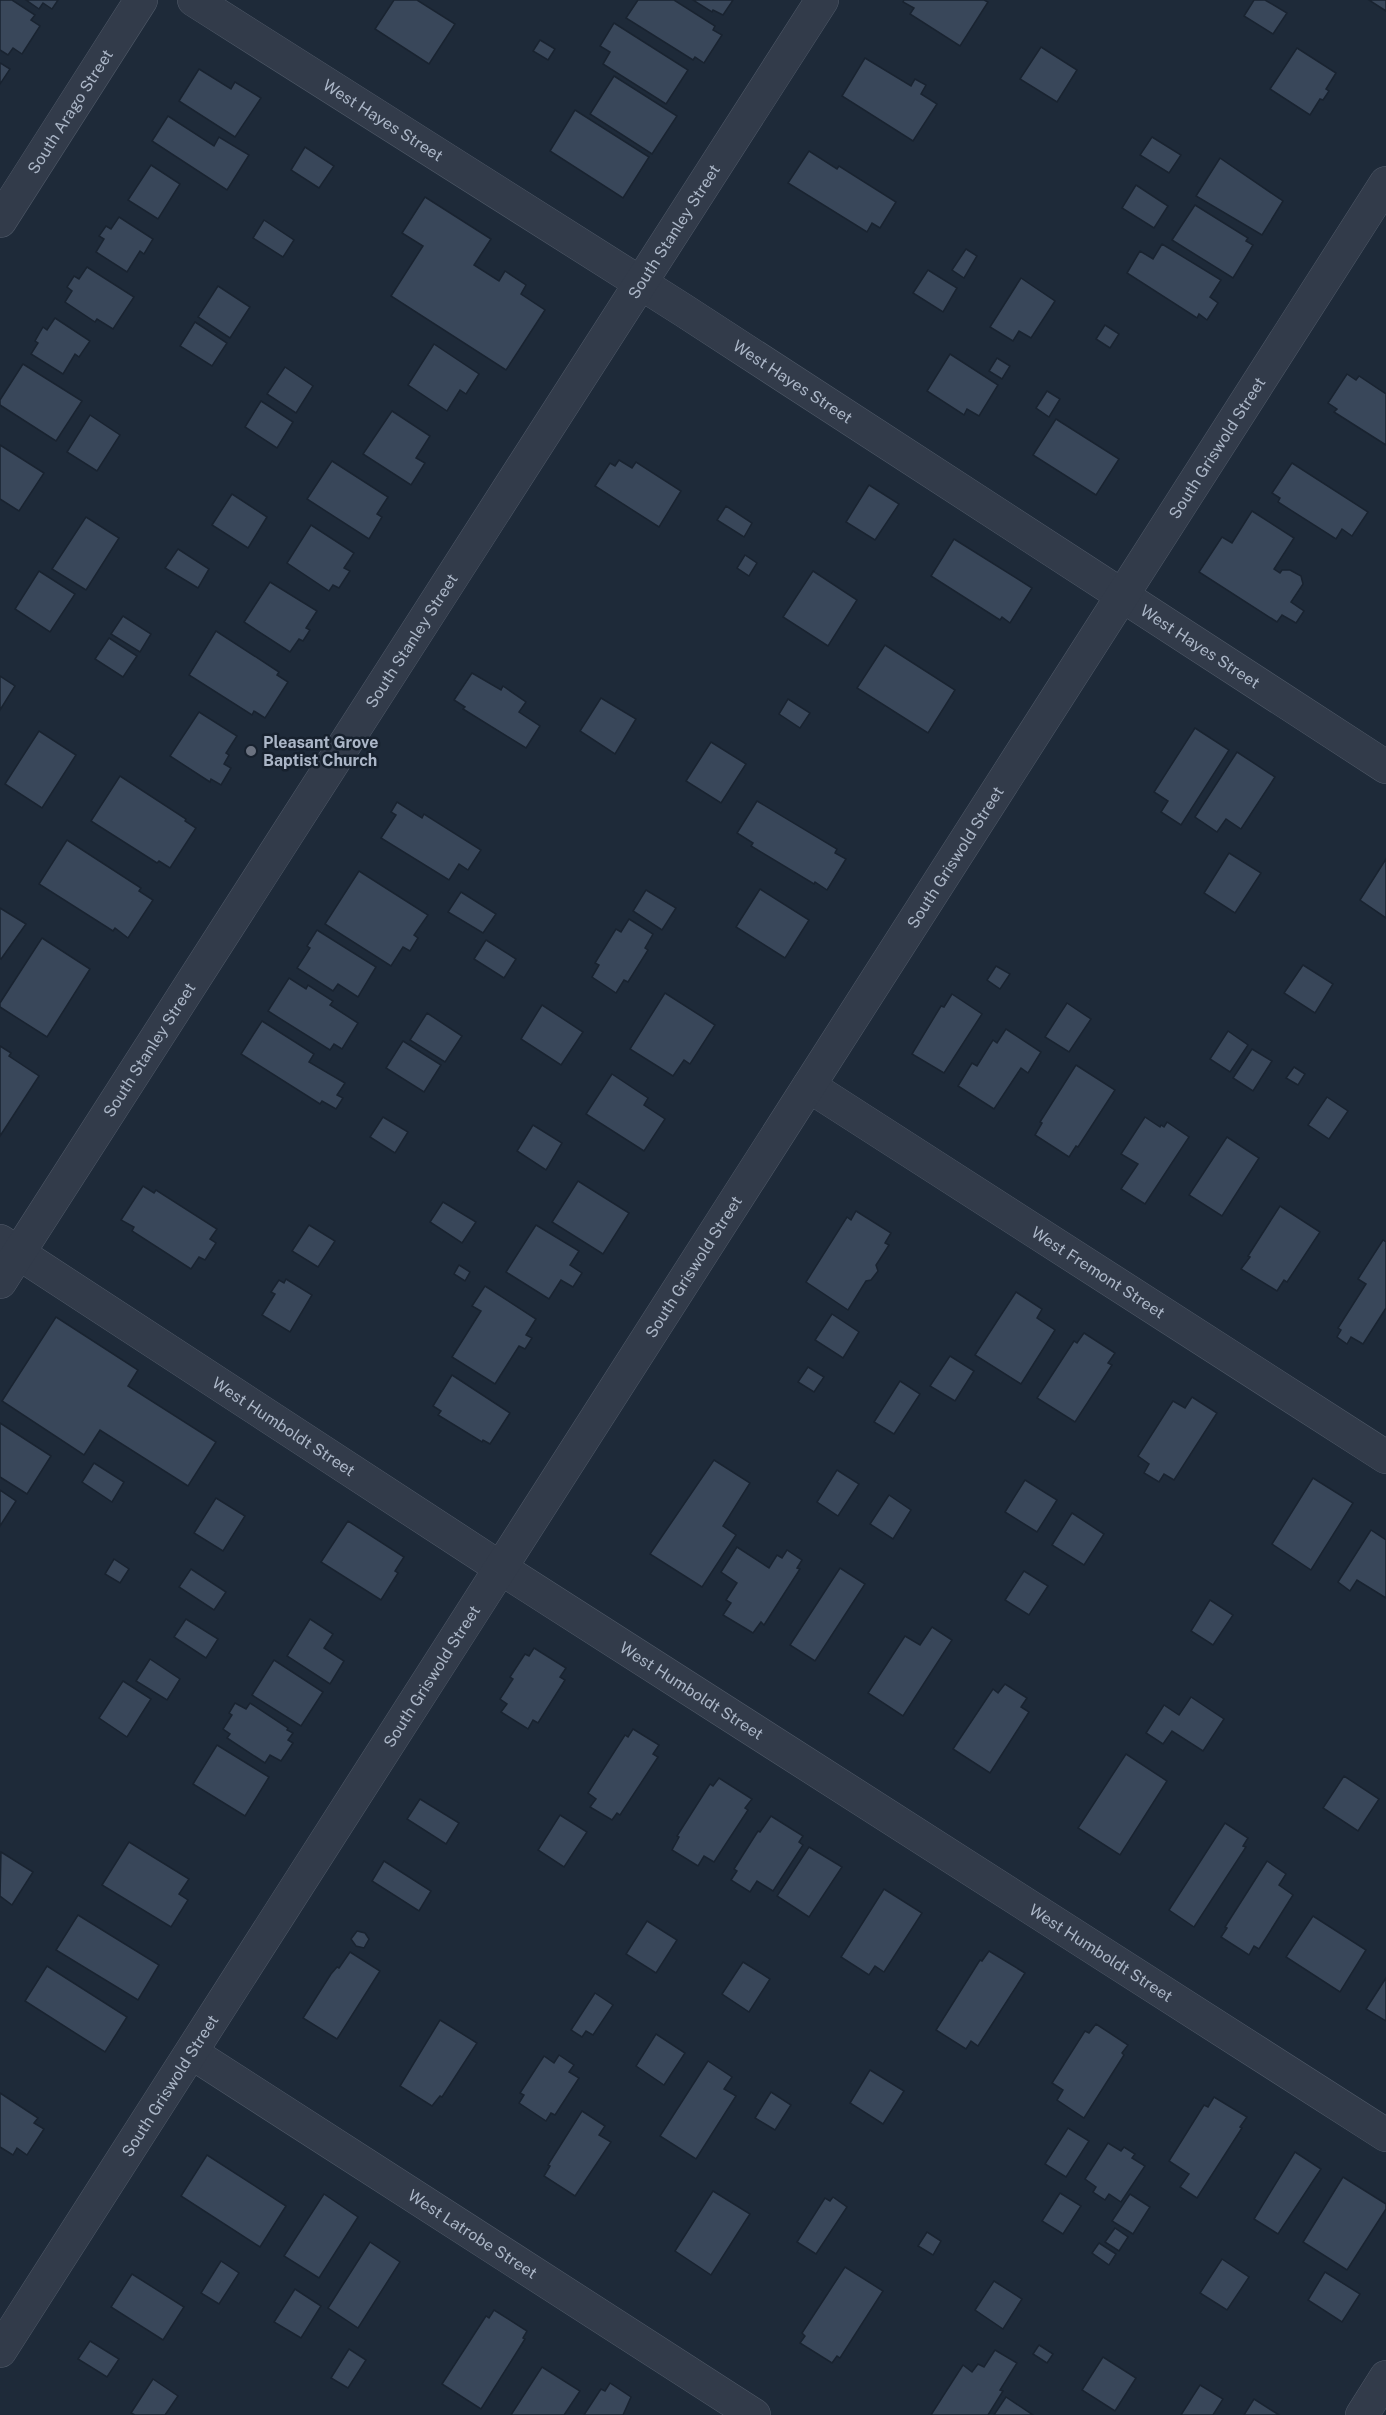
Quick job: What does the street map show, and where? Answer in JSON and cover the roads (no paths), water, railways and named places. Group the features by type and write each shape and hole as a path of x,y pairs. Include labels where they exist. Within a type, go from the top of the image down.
{"street":[{"name":"South Arago Street","path":"0,221 141,0"},
{"name":"West Hayes Street","path":"195,0 640,283 1386,767"},
{"name":"South Stanley Street","path":"0,1282 9,1247 640,283 822,0"},
{"name":"South Griswold Street","path":"0,2351 1386,183"},
{"name":"West Fremont Street","path":"809,1086 1386,1457"},
{"name":"West Humboldt Street","path":"9,1247 502,1569 1386,2135"},
{"name":"West Latrobe Street","path":"192,2053 754,2415"},
{"path":"1362,2415 1386,2377"}],"place":[{"name":"Pleasant Grove Baptist Church","path":"251,751"}]}
